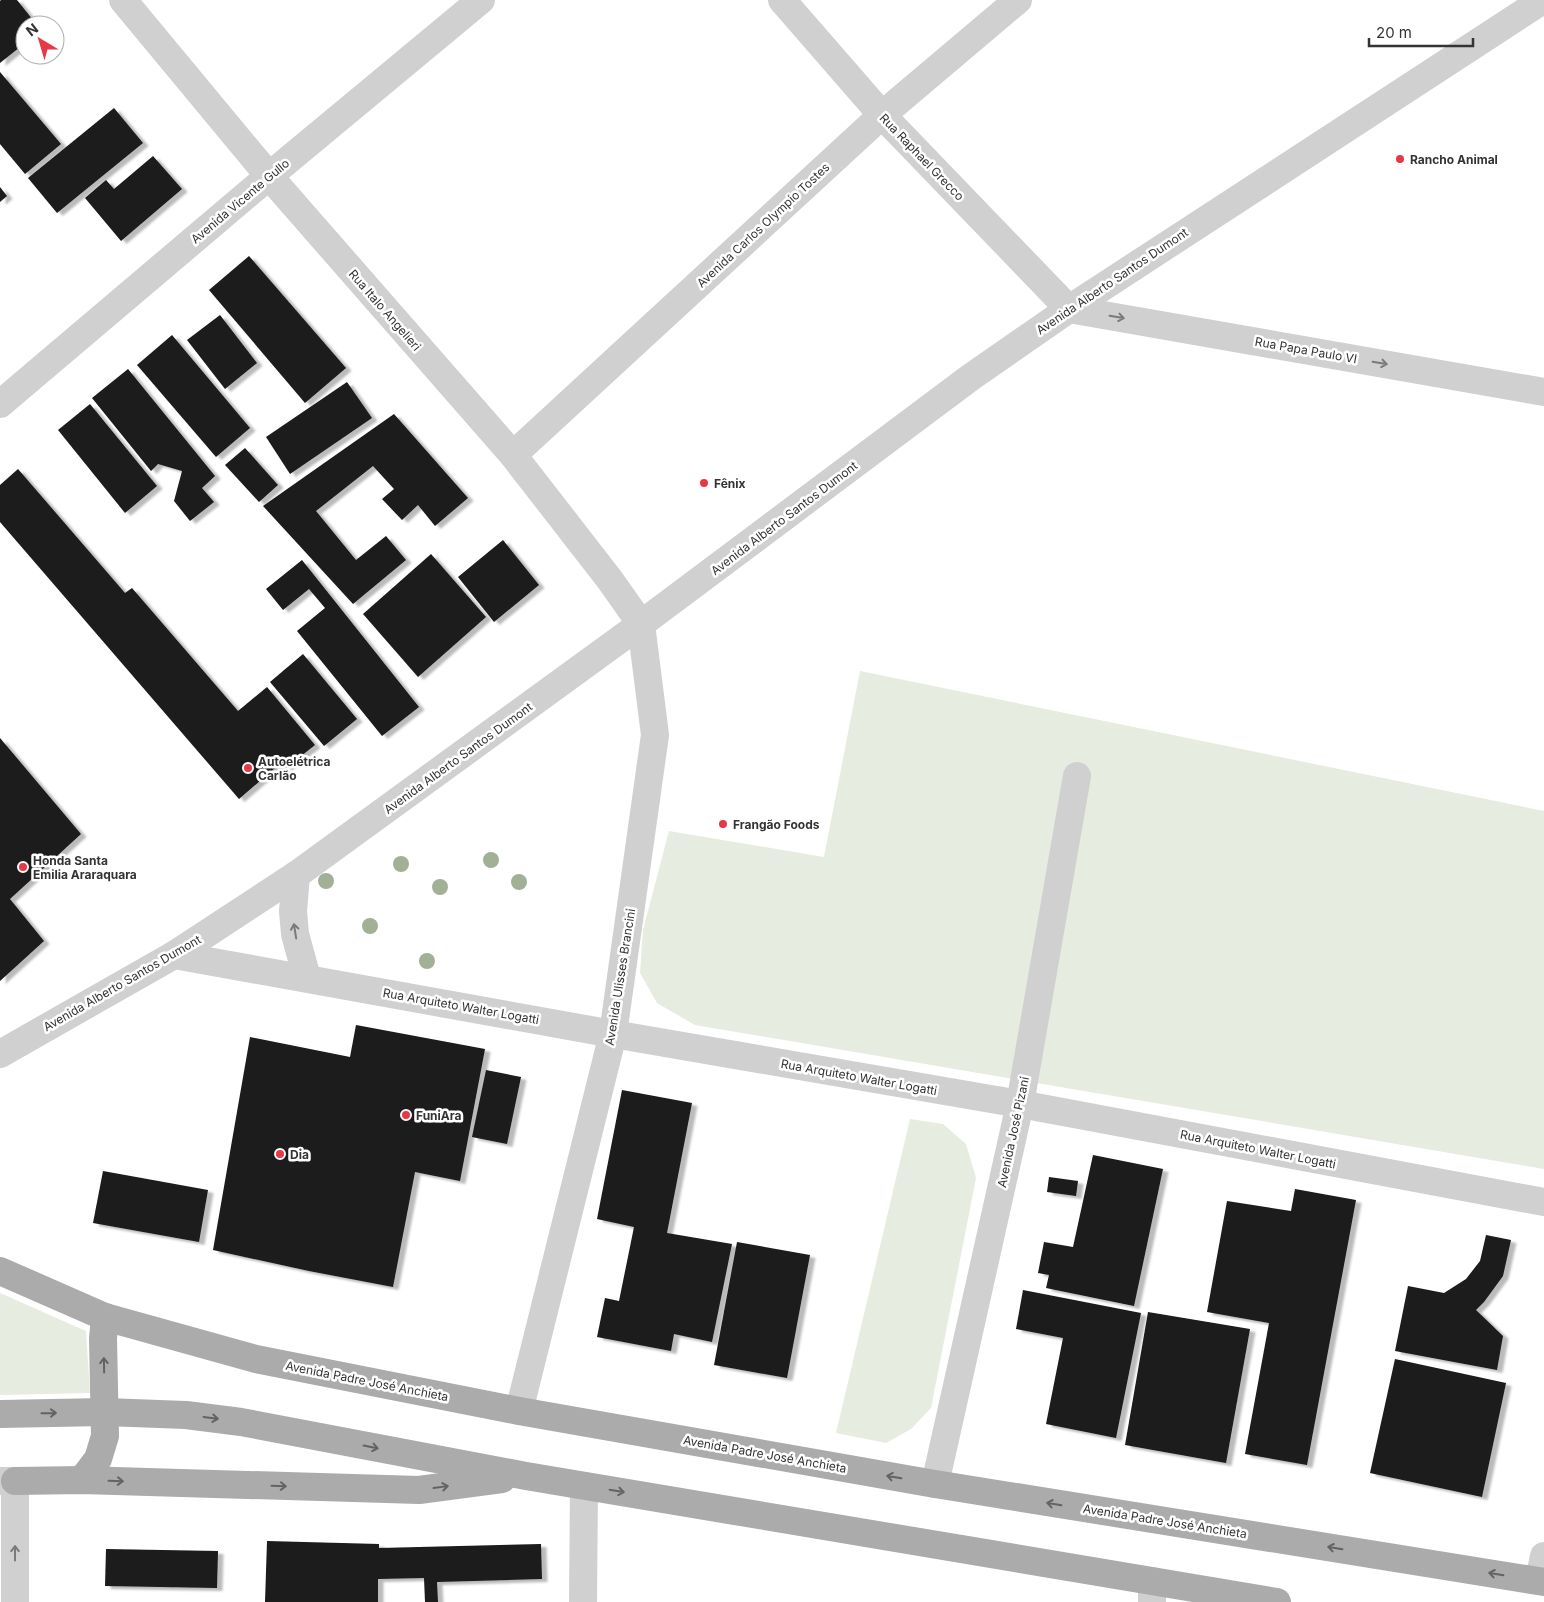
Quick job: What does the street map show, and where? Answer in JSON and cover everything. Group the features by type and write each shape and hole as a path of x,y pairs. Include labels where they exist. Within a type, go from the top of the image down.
{"main road":[{"name":"Avenida Padre José Anchieta","path":"0,1271 105,1317 256,1359 519,1411 935,1484 1542,1573"},
{"path":"82,1480 98,1459 105,1436 105,1317"},
{"path":"0,1414 105,1412 186,1415 241,1422 1152,1591 1277,1602"},
{"path":"7,1481 82,1480 419,1490 526,1476"}],"street":[{"name":"Rua Italo Angelieri","path":"123,0 269,176 513,456 610,580 641,624"},
{"name":"Avenida Vicente Gullo","path":"3,397 481,0"},
{"name":"Rua Raphael Grecco","path":"782,0 882,115 1069,309"},
{"name":"Avenida Carlos Olympio Tostes","path":"513,456 882,115 1018,0"},
{"name":"Avenida Alberto Santos Dumont","path":"0,1054 174,955 296,875 641,624 971,377 1069,309 1543,0"},
{"name":"Rua Papa Paulo VI","path":"1069,309 1544,392"},
{"name":"Avenida Ulisses Brancini","path":"519,1411 613,1034 655,736 641,624"},
{"name":"Avenida José Pizani","path":"935,1484 1020,1104 1077,776"},
{"path":"296,875 293,911 295,934 307,978"},
{"name":"Rua Arquiteto Walter Logatti","path":"174,955 613,1034 1020,1104 1544,1202"},
{"name":"Avenida Alberto Santos Dumont","path":"0,1062 27,1038"},
{"path":"7,1481 15,1602"},
{"path":"583,1602 584,1486"}],"shaded area":[{"path":"860,671 1544,811 1544,1169 695,1025 657,1003 640,973 643,930 669,831 824,857"},
{"path":"910,1119 943,1124 966,1144 976,1178 931,1408 911,1429 886,1443 836,1433"},
{"path":"0,1293 86,1331 90,1393 0,1395"}],"building":[{"path":"17,0 29,15 15,15 15,51 0,63 0,1"},
{"path":"0,72 61,144 25,174 0,144"},
{"path":"114,108 143,143 57,213 28,178"},
{"path":"153,156 182,189 121,241 85,198 106,180 114,189"},
{"path":"0,187 7,196 0,202"},
{"path":"249,256 346,368 305,403 209,290"},
{"path":"220,315 257,363 225,389 187,340"},
{"path":"172,335 250,428 216,457 137,365"},
{"path":"128,369 215,476 202,488 214,502 190,521 174,501 182,471 158,464 151,471 92,398"},
{"path":"347,382 372,418 290,474 266,437"},
{"path":"90,404 157,486 125,513 58,430"},
{"path":"394,414 468,498 435,526 418,505 402,520 382,499 394,489 373,466 316,511 356,560 386,536 406,560 353,604 263,506"},
{"path":"245,448 278,485 259,502 225,465"},
{"path":"18,469 125,593 132,588 238,711 267,687 315,745 286,768 282,762 239,799 0,522 0,485"},
{"path":"503,540 539,585 494,622 458,577"},
{"path":"431,554 486,617 418,677 363,614"},
{"path":"302,560 419,707 382,736 297,631 325,608 309,589 283,610 266,589"},
{"path":"303,654 357,719 324,746 270,682"},
{"name":"Honda Santa Emilia Araraquara","path":"0,738 81,834 10,899 44,941 0,981"},
{"path":"356,1025 485,1049 460,1181 415,1172 393,1287 213,1250 250,1037 350,1057"},
{"path":"486,1070 521,1077 507,1144 472,1137"},
{"path":"622,1090 692,1103 667,1233 732,1244 712,1342 674,1334 671,1351 597,1337 605,1298 619,1301 634,1227 597,1219"},
{"path":"1093,1155 1163,1169 1134,1306 1046,1288 1049,1275 1038,1273 1044,1242 1073,1247"},
{"path":"103,1171 208,1190 199,1242 93,1223"},
{"path":"1049,1177 1078,1181 1076,1196 1047,1192"},
{"path":"1295,1189 1356,1200 1307,1465 1245,1454 1269,1323 1207,1312 1227,1201 1291,1211"},
{"path":"1486,1235 1511,1240 1503,1276 1476,1310 1503,1336 1497,1370 1395,1351 1408,1286 1444,1293 1466,1279 1480,1261"},
{"path":"737,1242 810,1255 787,1378 714,1365"},
{"path":"1023,1290 1141,1313 1116,1438 1046,1424 1063,1338 1016,1329"},
{"path":"1148,1312 1250,1329 1226,1463 1125,1445"},
{"path":"1395,1359 1506,1383 1482,1497 1370,1473"},
{"path":"267,1541 379,1544 379,1548 541,1544 542,1579 437,1582 438,1602 425,1602 424,1578 378,1579 378,1602 265,1602"},
{"path":"106,1549 218,1551 217,1588 105,1586"}],"place":[{"name":"Rancho Animal","path":"1400,159"},
{"name":"Fênix","path":"704,483"},
{"name":"Autoelétrica Carlão","path":"248,768"},
{"name":"Frangão Foods","path":"723,824"},
{"name":"Honda Santa Emilia Araraquara","path":"23,867"},
{"name":"FuniAra","path":"406,1115"},
{"name":"Dia","path":"280,1154"}]}
